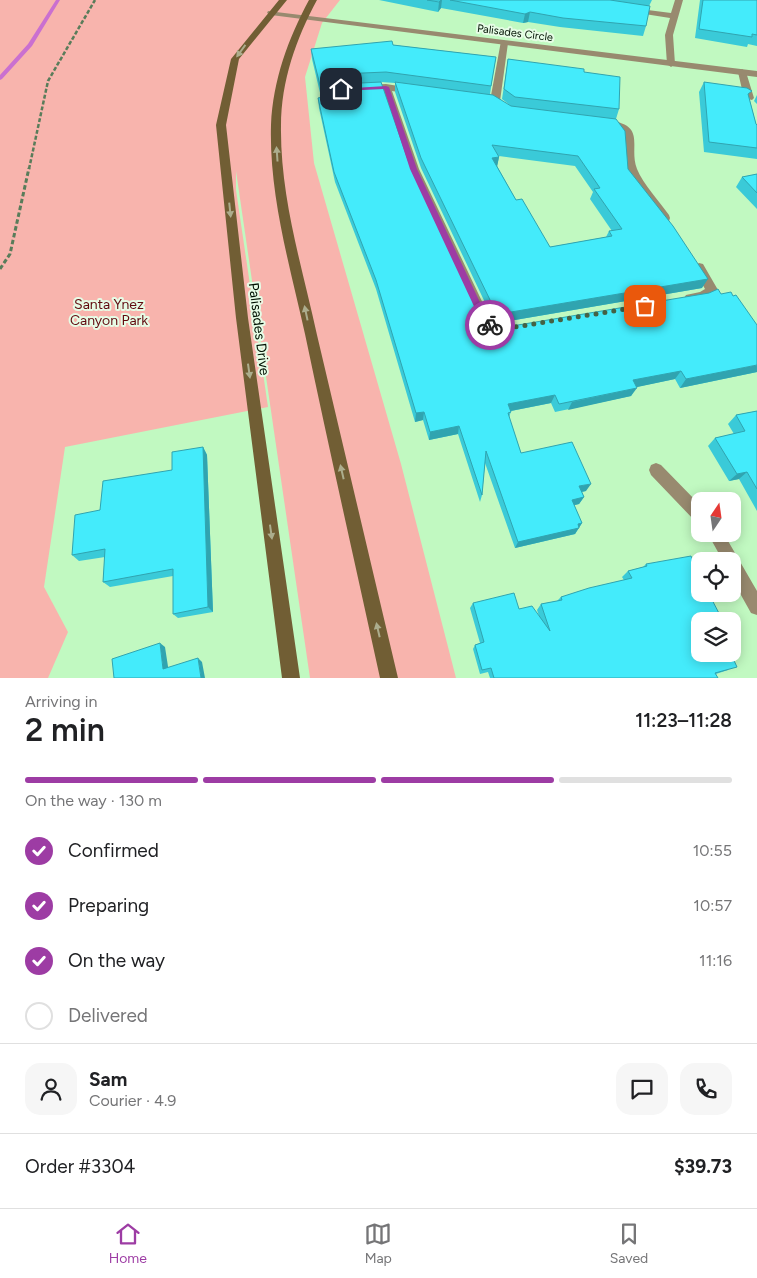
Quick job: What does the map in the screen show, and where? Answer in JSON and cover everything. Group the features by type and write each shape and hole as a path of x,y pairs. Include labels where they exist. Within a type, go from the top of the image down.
{"street":[{"name":"Palisades Drive","path":"283,0 235,59 221,125 242,318 291,678"},
{"path":"313,0 289,55 279,92 277,152 301,290 389,678"},
{"path":"671,64 669,35 679,0"},
{"path":"627,9 674,16"},
{"name":"Palisades Circle","path":"271,13 504,44 757,74"},
{"path":"494,102 504,44"},
{"path":"742,72 750,104"},
{"path":"350,89 386,87 426,92"},
{"path":"386,87 414,169 482,317 492,327 501,327"},
{"path":"597,122 616,124 624,128 630,137 632,169 670,225"},
{"path":"674,301 703,296 712,290 692,258"},
{"path":"656,470 691,507"},
{"path":"741,579 757,608"}],"path":[{"path":"0,270 10,254 48,81 95,0"}],"green space":[{"name":"Santa Ynez Canyon Park","path":"0,0 340,0 322,23 305,77 314,163 401,464 456,678 310,678 236,171 236,190 268,407 65,447 44,587 68,632 48,678 0,678"}],"building":[{"path":"450,0 610,0 650,6 646,26 563,18 530,12 525,14"},
{"path":"703,0 757,0 757,35 752,34 752,37 699,29"},
{"path":"392,41 393,45 496,57 491,86 386,72 340,74 335,79 341,84 381,82 408,160 479,312 489,322 512,326 709,293 718,289 721,294 731,292 733,296 736,295 757,325 757,365 686,379 681,371 633,380 637,388 559,404 555,395 508,404 511,412 508,413 521,453 572,442 591,484 579,486 584,497 572,500 582,523 578,524 579,528 518,542 486,451 482,495 459,426 430,432 424,412 416,413 376,280 334,172 318,98 323,97 311,49"},
{"path":"508,59 584,69 584,72 620,77 619,109 515,97 504,89"},
{"path":"395,82 493,95 511,106 616,119 625,131 628,169 673,226 708,279 511,312 498,311 492,304 421,158","holes":["492,145 578,156 600,188 594,189 622,229 609,231 612,236 550,247 522,199 516,200 492,158 499,157"]},
{"path":"704,82 747,88 752,91 748,94 757,125 757,148 709,142"},
{"path":"757,174 757,193 742,177"},
{"path":"757,411 757,489 747,472 737,474 715,438 745,431 736,415"},
{"path":"203,447 208,607 173,614 173,569 103,582 105,549 72,555 75,515 100,510 103,481 172,470 172,452"},
{"path":"691,556 691,602 713,602 718,612 691,612 691,662 735,662 737,667 715,673 718,678 494,678 491,668 482,670 475,645 484,642 473,603 514,593 519,609 532,606 550,631 541,604 562,600 561,597 589,588 632,578 628,571 647,566 646,564"},
{"path":"160,643 163,669 198,658 201,678 114,678 112,659"}],"waterway":[{"path":"0,78 30,45 58,0"}],"way so far":[{"path":"490,325 492,327 509,328 645,306"}],"route":[{"path":"341,89 386,87 414,169 482,317 490,325"}]}
